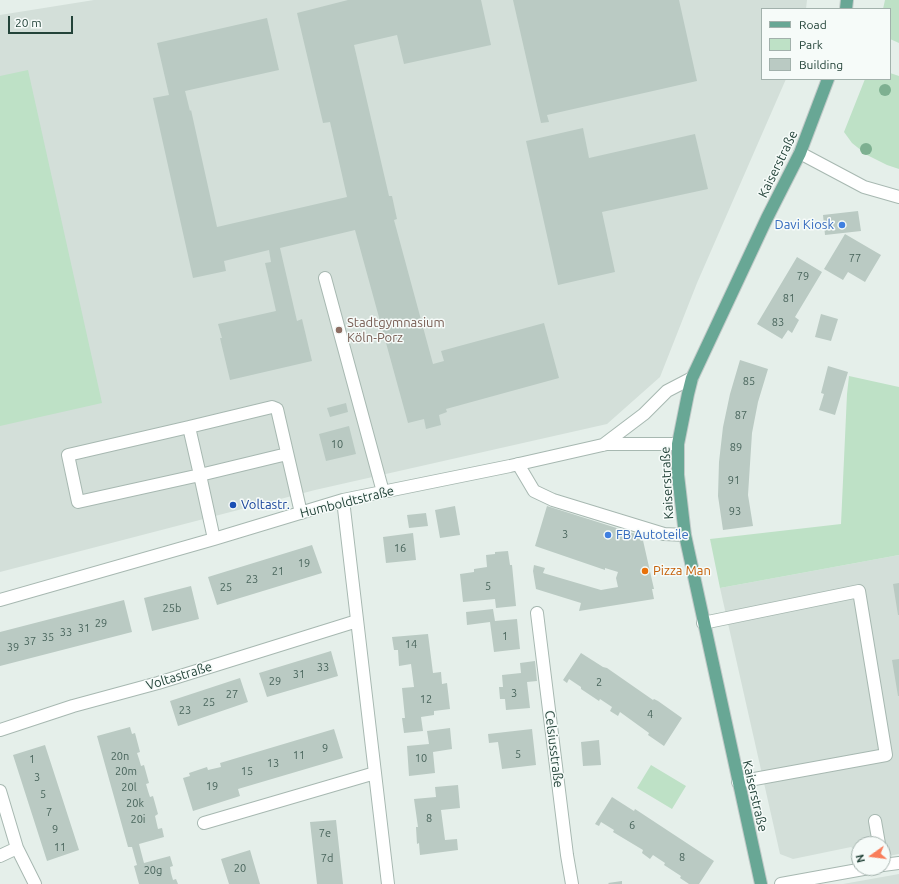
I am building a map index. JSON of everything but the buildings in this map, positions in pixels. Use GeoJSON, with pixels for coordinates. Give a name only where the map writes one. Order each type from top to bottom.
{"type":"FeatureCollection","features":[{"type":"Feature","properties":{"kind":"main road","name":"Kaiserstraße"},"geometry":{"type":"LineString","coordinates":[[761,884],[685,535],[678,475],[678,444],[692,378],[767,218],[800,153],[828,80]]}},
{"type":"Feature","properties":{"kind":"street"},"geometry":{"type":"LineString","coordinates":[[800,153],[864,186],[899,197]]}},
{"type":"Feature","properties":{"kind":"street"},"geometry":{"type":"LineString","coordinates":[[324,278],[384,492]]}},
{"type":"Feature","properties":{"kind":"street"},"geometry":{"type":"LineString","coordinates":[[603,445],[644,414],[667,391],[692,378]]}},
{"type":"Feature","properties":{"kind":"street"},"geometry":{"type":"LineString","coordinates":[[287,454],[78,502],[68,455],[274,407],[277,409],[301,513]]}},
{"type":"Feature","properties":{"kind":"street"},"geometry":{"type":"LineString","coordinates":[[189,427],[214,539]]}},
{"type":"Feature","properties":{"kind":"street","name":"Humboldtstraße"},"geometry":{"type":"LineString","coordinates":[[0,600],[214,539],[343,500],[603,445],[678,444]]}},
{"type":"Feature","properties":{"kind":"street"},"geometry":{"type":"LineString","coordinates":[[518,464],[534,491],[553,500],[664,534],[685,535]]}},
{"type":"Feature","properties":{"kind":"street"},"geometry":{"type":"LineString","coordinates":[[343,500],[388,884]]}},
{"type":"Feature","properties":{"kind":"street"},"geometry":{"type":"LineString","coordinates":[[703,623],[859,590],[886,755],[738,782]]}},
{"type":"Feature","properties":{"kind":"street","name":"Celsiusstraße"},"geometry":{"type":"LineString","coordinates":[[537,613],[567,855],[572,884]]}},
{"type":"Feature","properties":{"kind":"street","name":"Voltastraße"},"geometry":{"type":"LineString","coordinates":[[0,730],[73,706],[158,683],[357,621]]}},
{"type":"Feature","properties":{"kind":"street"},"geometry":{"type":"LineString","coordinates":[[204,823],[375,773]]}},
{"type":"Feature","properties":{"kind":"street"},"geometry":{"type":"LineString","coordinates":[[0,791],[17,848],[35,884]]}},
{"type":"Feature","properties":{"kind":"street"},"geometry":{"type":"LineString","coordinates":[[875,821],[878,836]]}},
{"type":"Feature","properties":{"kind":"street"},"geometry":{"type":"LineString","coordinates":[[0,856],[17,848]]}},
{"type":"Feature","properties":{"kind":"street"},"geometry":{"type":"LineString","coordinates":[[781,884],[851,871]]}},
{"type":"Feature","properties":{"kind":"shaded area","name":"Stadtgymnasium Köln-Porz"},"geometry":{"type":"Polygon","coordinates":[[[94,0],[807,0],[806,8],[761,8],[761,80],[786,80],[697,283],[660,377],[607,424],[315,490],[0,572],[0,15],[94,0]]]}},
{"type":"Feature","properties":{"kind":"shaded area"},"geometry":{"type":"Polygon","coordinates":[[[899,555],[899,854],[891,856],[891,836],[851,836],[851,847],[793,859],[780,854],[720,588],[899,555]]]}},
{"type":"Feature","properties":{"kind":"shaded area"},"geometry":{"type":"Polygon","coordinates":[[[899,874],[899,884],[843,884],[891,876],[899,874]]]}},
{"type":"Feature","properties":{"kind":"green space"},"geometry":{"type":"Polygon","coordinates":[[[885,0],[899,0],[899,43],[891,39],[891,8],[883,8],[885,0]]]}},
{"type":"Feature","properties":{"kind":"green space"},"geometry":{"type":"Polygon","coordinates":[[[28,70],[102,403],[0,426],[0,76],[28,70]]]}},
{"type":"Feature","properties":{"kind":"green space"},"geometry":{"type":"Polygon","coordinates":[[[891,73],[899,76],[899,169],[867,155],[852,143],[844,132],[865,80],[891,80],[891,73]]]}},
{"type":"Feature","properties":{"kind":"green space"},"geometry":{"type":"Polygon","coordinates":[[[849,376],[899,387],[899,555],[720,588],[710,539],[841,524],[849,376]]]}},
{"type":"Feature","properties":{"kind":"green space"},"geometry":{"type":"Polygon","coordinates":[[[651,765],[686,786],[672,809],[637,788],[651,765]]]}},
{"type":"Feature","properties":{"kind":"place","name":"Davi Kiosk"},"geometry":{"type":"Point","coordinates":[842,225]}},
{"type":"Feature","properties":{"kind":"place","name":"Stadtgymnasium Köln-Porz"},"geometry":{"type":"Point","coordinates":[339,330]}},
{"type":"Feature","properties":{"kind":"place","name":"Voltastr."},"geometry":{"type":"Point","coordinates":[233,505]}},
{"type":"Feature","properties":{"kind":"place","name":"FB Autoteile"},"geometry":{"type":"Point","coordinates":[608,535]}},
{"type":"Feature","properties":{"kind":"place","name":"Pizza Man"},"geometry":{"type":"Point","coordinates":[645,571]}}]}
